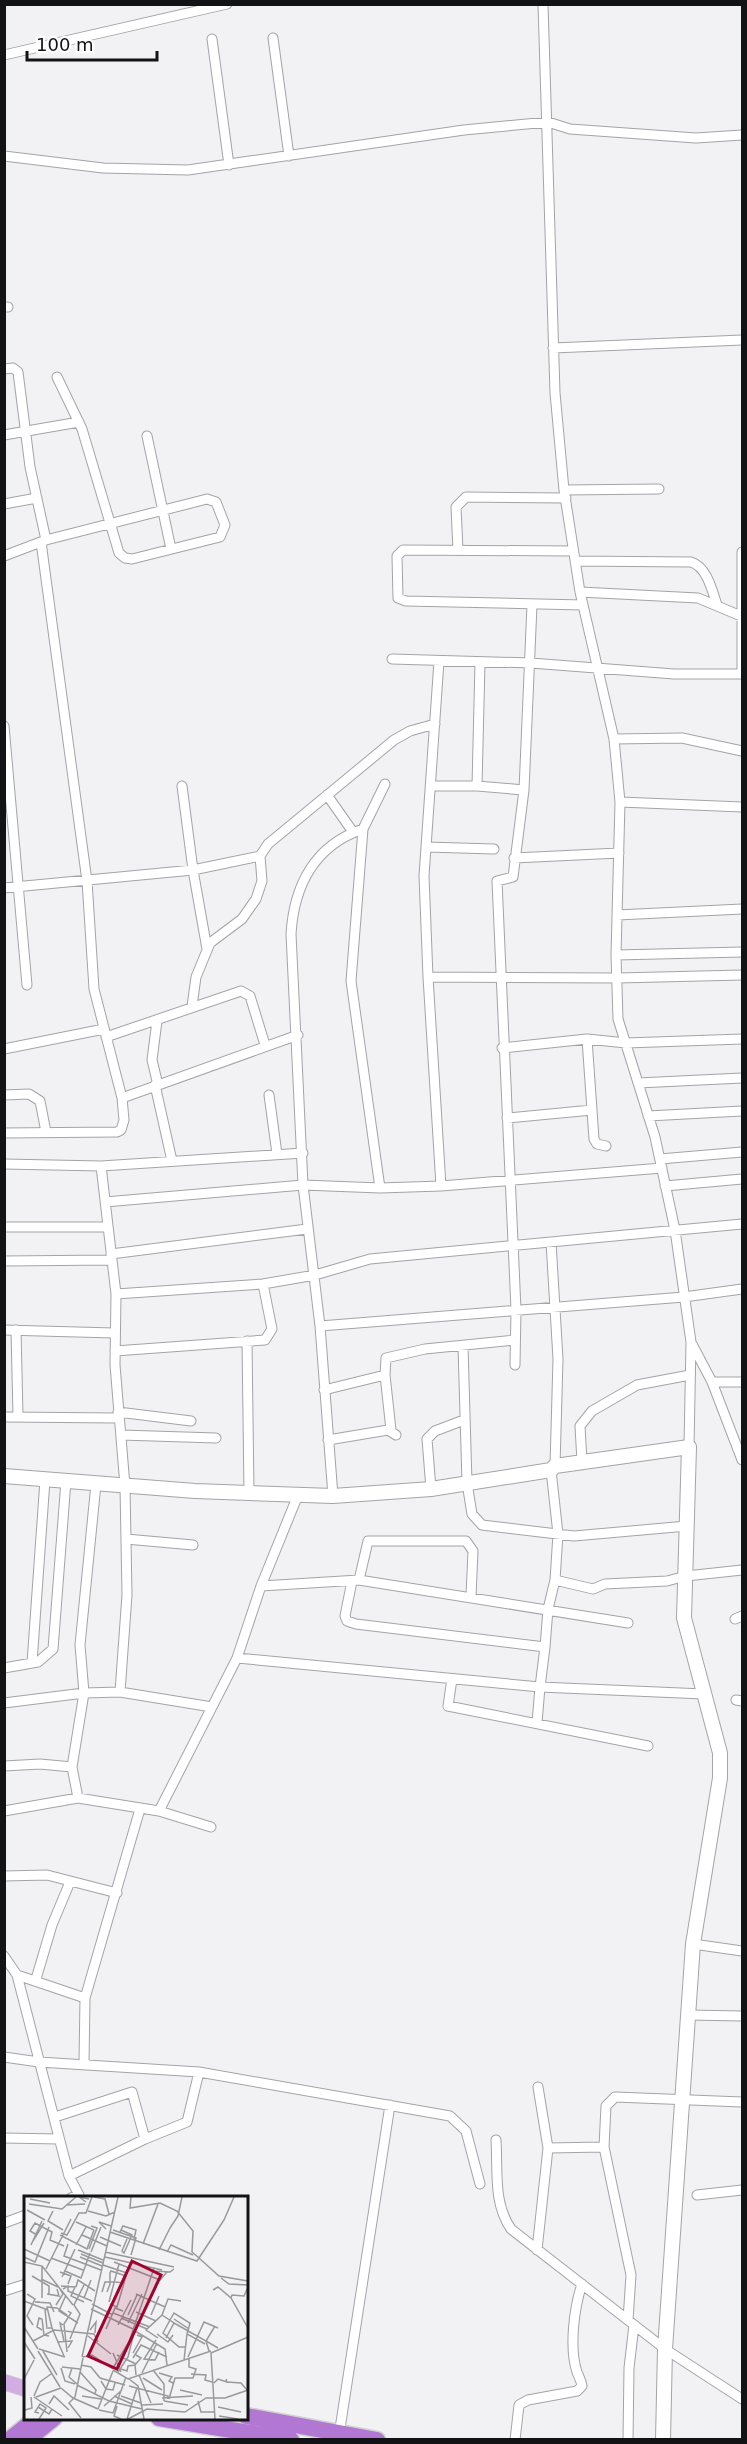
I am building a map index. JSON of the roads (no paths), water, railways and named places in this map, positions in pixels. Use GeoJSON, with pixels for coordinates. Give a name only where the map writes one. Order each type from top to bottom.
{"type":"FeatureCollection","features":[{"type":"Feature","properties":{"kind":"highway"},"geometry":{"type":"LineString","coordinates":[[248,2416],[339,2436],[377,2439]]}},
{"type":"Feature","properties":{"kind":"highway"},"geometry":{"type":"LineString","coordinates":[[166,2420],[214,2434],[291,2439]]}},
{"type":"Feature","properties":{"kind":"highway"},"geometry":{"type":"LineString","coordinates":[[9,2439],[45,2426]]}},
{"type":"Feature","properties":{"kind":"highway"},"geometry":{"type":"LineString","coordinates":[[27,2439],[45,2426]]}},
{"type":"Feature","properties":{"kind":"main road"},"geometry":{"type":"LineString","coordinates":[[4,2373],[24,2379]]}},
{"type":"Feature","properties":{"kind":"main road"},"geometry":{"type":"LineString","coordinates":[[4,2382],[24,2388]]}},
{"type":"Feature","properties":{"kind":"street"},"geometry":{"type":"LineString","coordinates":[[4,55],[227,4]]}},
{"type":"Feature","properties":{"kind":"street"},"geometry":{"type":"LineString","coordinates":[[543,4],[549,122],[553,348],[565,494],[580,592],[614,739],[620,802],[616,955],[618,1019],[661,1164],[675,1230],[690,1342],[684,1618],[720,1753],[720,1778],[693,1944],[664,2349],[663,2439]]}},
{"type":"Feature","properties":{"kind":"street"},"geometry":{"type":"LineString","coordinates":[[273,38],[289,156]]}},
{"type":"Feature","properties":{"kind":"street"},"geometry":{"type":"LineString","coordinates":[[212,39],[229,165]]}},
{"type":"Feature","properties":{"kind":"street"},"geometry":{"type":"LineString","coordinates":[[4,156],[103,168],[188,170],[464,129],[549,122],[570,129],[696,138],[742,135]]}},
{"type":"Feature","properties":{"kind":"street"},"geometry":{"type":"LineString","coordinates":[[553,348],[742,340]]}},
{"type":"Feature","properties":{"kind":"street"},"geometry":{"type":"LineString","coordinates":[[4,369],[13,368],[18,372],[44,542],[87,881],[94,989],[122,1098],[123,1125],[117,1132],[4,1133]]}},
{"type":"Feature","properties":{"kind":"street"},"geometry":{"type":"LineString","coordinates":[[4,556],[110,523],[212,500],[220,507],[225,525],[220,537],[146,556],[125,558],[119,553],[110,523],[79,423],[57,377]]}},
{"type":"Feature","properties":{"kind":"street"},"geometry":{"type":"LineString","coordinates":[[4,435],[79,423]]}},
{"type":"Feature","properties":{"kind":"street"},"geometry":{"type":"LineString","coordinates":[[147,436],[171,549]]}},
{"type":"Feature","properties":{"kind":"street"},"geometry":{"type":"LineString","coordinates":[[458,550],[456,507],[466,497],[658,489]]}},
{"type":"Feature","properties":{"kind":"street"},"geometry":{"type":"LineString","coordinates":[[4,504],[37,498]]}},
{"type":"Feature","properties":{"kind":"street"},"geometry":{"type":"LineString","coordinates":[[583,605],[406,601],[398,598],[397,556],[400,551],[458,550],[691,562],[701,569],[717,605]]}},
{"type":"Feature","properties":{"kind":"street"},"geometry":{"type":"LineString","coordinates":[[392,659],[531,663],[674,674],[742,674],[742,552]]}},
{"type":"Feature","properties":{"kind":"street"},"geometry":{"type":"LineString","coordinates":[[580,592],[698,598],[741,616]]}},
{"type":"Feature","properties":{"kind":"street"},"geometry":{"type":"LineString","coordinates":[[515,1365],[516,1310],[502,1048],[497,881],[513,877],[524,790],[532,605]]}},
{"type":"Feature","properties":{"kind":"street"},"geometry":{"type":"LineString","coordinates":[[438,660],[432,786],[424,876],[441,1186]]}},
{"type":"Feature","properties":{"kind":"street"},"geometry":{"type":"LineString","coordinates":[[477,786],[480,662]]}},
{"type":"Feature","properties":{"kind":"street"},"geometry":{"type":"LineString","coordinates":[[192,1006],[196,977],[214,938],[242,919],[256,899],[262,881],[260,856],[267,844],[394,740],[410,731],[435,724]]}},
{"type":"Feature","properties":{"kind":"street"},"geometry":{"type":"LineString","coordinates":[[4,726],[16,887],[27,985]]}},
{"type":"Feature","properties":{"kind":"street"},"geometry":{"type":"LineString","coordinates":[[614,739],[682,738],[742,750]]}},
{"type":"Feature","properties":{"kind":"street"},"geometry":{"type":"LineString","coordinates":[[380,1188],[351,981],[363,829],[385,784]]}},
{"type":"Feature","properties":{"kind":"street"},"geometry":{"type":"LineString","coordinates":[[182,786],[192,870],[199,895],[208,951]]}},
{"type":"Feature","properties":{"kind":"street"},"geometry":{"type":"LineString","coordinates":[[432,786],[477,786],[524,790]]}},
{"type":"Feature","properties":{"kind":"street"},"geometry":{"type":"LineString","coordinates":[[327,795],[352,832]]}},
{"type":"Feature","properties":{"kind":"street"},"geometry":{"type":"LineString","coordinates":[[620,802],[742,807]]}},
{"type":"Feature","properties":{"kind":"street"},"geometry":{"type":"LineString","coordinates":[[333,1496],[320,1326],[303,1185],[298,1035],[291,934],[292,911],[317,858],[338,838],[363,829]]}},
{"type":"Feature","properties":{"kind":"street"},"geometry":{"type":"LineString","coordinates":[[426,847],[495,849]]}},
{"type":"Feature","properties":{"kind":"street"},"geometry":{"type":"LineString","coordinates":[[514,858],[619,853]]}},
{"type":"Feature","properties":{"kind":"street"},"geometry":{"type":"LineString","coordinates":[[4,888],[192,870],[260,856]]}},
{"type":"Feature","properties":{"kind":"street"},"geometry":{"type":"LineString","coordinates":[[617,915],[742,909]]}},
{"type":"Feature","properties":{"kind":"street"},"geometry":{"type":"LineString","coordinates":[[616,955],[742,951]]}},
{"type":"Feature","properties":{"kind":"street"},"geometry":{"type":"LineString","coordinates":[[428,977],[618,978],[742,975]]}},
{"type":"Feature","properties":{"kind":"street"},"geometry":{"type":"LineString","coordinates":[[4,1049],[105,1033],[157,1021],[192,1006],[241,991],[248,993],[265,1045]]}},
{"type":"Feature","properties":{"kind":"street"},"geometry":{"type":"LineString","coordinates":[[157,1021],[152,1060],[172,1161]]}},
{"type":"Feature","properties":{"kind":"street"},"geometry":{"type":"LineString","coordinates":[[122,1098],[298,1035]]}},
{"type":"Feature","properties":{"kind":"street"},"geometry":{"type":"LineString","coordinates":[[502,1048],[587,1039],[626,1043],[742,1039]]}},
{"type":"Feature","properties":{"kind":"street"},"geometry":{"type":"LineString","coordinates":[[587,1039],[594,1139],[597,1144],[606,1146]]}},
{"type":"Feature","properties":{"kind":"street"},"geometry":{"type":"LineString","coordinates":[[638,1083],[742,1078]]}},
{"type":"Feature","properties":{"kind":"street"},"geometry":{"type":"LineString","coordinates":[[4,1095],[29,1094],[40,1101],[46,1132]]}},
{"type":"Feature","properties":{"kind":"street"},"geometry":{"type":"LineString","coordinates":[[269,1095],[277,1154]]}},
{"type":"Feature","properties":{"kind":"street"},"geometry":{"type":"LineString","coordinates":[[507,1118],[592,1110]]}},
{"type":"Feature","properties":{"kind":"street"},"geometry":{"type":"LineString","coordinates":[[648,1116],[742,1111]]}},
{"type":"Feature","properties":{"kind":"street"},"geometry":{"type":"LineString","coordinates":[[105,1202],[303,1185],[380,1188],[510,1181],[661,1164],[742,1152]]}},
{"type":"Feature","properties":{"kind":"street"},"geometry":{"type":"LineString","coordinates":[[4,1164],[101,1166],[303,1153]]}},
{"type":"Feature","properties":{"kind":"street"},"geometry":{"type":"LineString","coordinates":[[101,1166],[116,1294],[114,1333],[118,1415],[125,1486],[126,1594],[120,1692]]}},
{"type":"Feature","properties":{"kind":"street"},"geometry":{"type":"LineString","coordinates":[[665,1186],[742,1179]]}},
{"type":"Feature","properties":{"kind":"street"},"geometry":{"type":"LineString","coordinates":[[116,1294],[263,1284],[315,1275],[369,1259],[742,1224]]}},
{"type":"Feature","properties":{"kind":"street"},"geometry":{"type":"LineString","coordinates":[[4,1227],[108,1227]]}},
{"type":"Feature","properties":{"kind":"street"},"geometry":{"type":"LineString","coordinates":[[4,1261],[112,1257],[307,1229]]}},
{"type":"Feature","properties":{"kind":"street"},"geometry":{"type":"LineString","coordinates":[[537,1723],[548,1609],[555,1581],[558,1534],[553,1468],[558,1359],[557,1306],[551,1242]]}},
{"type":"Feature","properties":{"kind":"street"},"geometry":{"type":"LineString","coordinates":[[115,1351],[265,1340],[270,1336],[272,1329],[263,1284]]}},
{"type":"Feature","properties":{"kind":"street"},"geometry":{"type":"LineString","coordinates":[[320,1326],[684,1297],[742,1289]]}},
{"type":"Feature","properties":{"kind":"street"},"geometry":{"type":"LineString","coordinates":[[4,1330],[114,1333]]}},
{"type":"Feature","properties":{"kind":"street"},"geometry":{"type":"LineString","coordinates":[[16,1330],[18,1416]]}},
{"type":"Feature","properties":{"kind":"street"},"geometry":{"type":"LineString","coordinates":[[328,1440],[394,1432],[385,1375],[384,1361],[388,1356],[514,1340]]}},
{"type":"Feature","properties":{"kind":"street"},"geometry":{"type":"LineString","coordinates":[[247,1341],[249,1493]]}},
{"type":"Feature","properties":{"kind":"street"},"geometry":{"type":"LineString","coordinates":[[690,1342],[712,1382],[742,1460]]}},
{"type":"Feature","properties":{"kind":"street"},"geometry":{"type":"LineString","coordinates":[[463,1346],[467,1483],[472,1514],[482,1525],[574,1536],[687,1526]]}},
{"type":"Feature","properties":{"kind":"street"},"geometry":{"type":"LineString","coordinates":[[324,1390],[385,1375]]}},
{"type":"Feature","properties":{"kind":"street"},"geometry":{"type":"LineString","coordinates":[[582,1462],[580,1426],[591,1411],[637,1385],[690,1375]]}},
{"type":"Feature","properties":{"kind":"street"},"geometry":{"type":"LineString","coordinates":[[712,1382],[742,1382]]}},
{"type":"Feature","properties":{"kind":"street"},"geometry":{"type":"LineString","coordinates":[[4,1418],[118,1415],[191,1420]]}},
{"type":"Feature","properties":{"kind":"street"},"geometry":{"type":"LineString","coordinates":[[431,1490],[427,1439],[435,1431],[464,1420]]}},
{"type":"Feature","properties":{"kind":"street"},"geometry":{"type":"LineString","coordinates":[[121,1435],[216,1438]]}},
{"type":"Feature","properties":{"kind":"street"},"geometry":{"type":"LineString","coordinates":[[4,1476],[125,1486],[333,1496],[431,1490],[582,1462],[689,1447]]}},
{"type":"Feature","properties":{"kind":"street"},"geometry":{"type":"LineString","coordinates":[[32,1663],[45,1480]]}},
{"type":"Feature","properties":{"kind":"street"},"geometry":{"type":"LineString","coordinates":[[4,1668],[32,1663],[49,1655],[53,1649],[66,1481]]}},
{"type":"Feature","properties":{"kind":"street"},"geometry":{"type":"LineString","coordinates":[[78,1798],[72,1767],[84,1693],[80,1645],[96,1484]]}},
{"type":"Feature","properties":{"kind":"street"},"geometry":{"type":"LineString","coordinates":[[159,1811],[237,1658],[261,1586],[298,1495]]}},
{"type":"Feature","properties":{"kind":"street"},"geometry":{"type":"LineString","coordinates":[[126,1539],[193,1545]]}},
{"type":"Feature","properties":{"kind":"street"},"geometry":{"type":"LineString","coordinates":[[471,1596],[473,1551],[466,1541],[368,1540],[345,1616],[347,1621],[356,1624],[545,1647]]}},
{"type":"Feature","properties":{"kind":"street"},"geometry":{"type":"LineString","coordinates":[[555,1581],[592,1589],[598,1585],[667,1581],[686,1576],[742,1570]]}},
{"type":"Feature","properties":{"kind":"street"},"geometry":{"type":"LineString","coordinates":[[261,1586],[356,1580],[471,1596],[628,1623]]}},
{"type":"Feature","properties":{"kind":"street"},"geometry":{"type":"LineString","coordinates":[[237,1658],[540,1687],[704,1694]]}},
{"type":"Feature","properties":{"kind":"street"},"geometry":{"type":"LineString","coordinates":[[452,1679],[448,1706],[648,1746]]}},
{"type":"Feature","properties":{"kind":"street"},"geometry":{"type":"LineString","coordinates":[[4,1703],[84,1693],[120,1692],[212,1707]]}},
{"type":"Feature","properties":{"kind":"street"},"geometry":{"type":"LineString","coordinates":[[4,1766],[40,1764],[72,1767]]}},
{"type":"Feature","properties":{"kind":"street"},"geometry":{"type":"LineString","coordinates":[[4,1811],[78,1798],[159,1811],[211,1827]]}},
{"type":"Feature","properties":{"kind":"street"},"geometry":{"type":"LineString","coordinates":[[84,2063],[85,1998],[140,1809]]}},
{"type":"Feature","properties":{"kind":"street"},"geometry":{"type":"LineString","coordinates":[[4,1876],[47,1875],[117,1893]]}},
{"type":"Feature","properties":{"kind":"street"},"geometry":{"type":"LineString","coordinates":[[36,1979],[52,1925],[70,1882]]}},
{"type":"Feature","properties":{"kind":"street"},"geometry":{"type":"LineString","coordinates":[[693,1944],[742,1952]]}},
{"type":"Feature","properties":{"kind":"street"},"geometry":{"type":"LineString","coordinates":[[4,1956],[17,1974],[59,2139],[77,2196]]}},
{"type":"Feature","properties":{"kind":"street"},"geometry":{"type":"LineString","coordinates":[[17,1974],[85,1998]]}},
{"type":"Feature","properties":{"kind":"street"},"geometry":{"type":"LineString","coordinates":[[688,2015],[742,2016]]}},
{"type":"Feature","properties":{"kind":"street"},"geometry":{"type":"LineString","coordinates":[[4,2057],[39,2062],[84,2063],[199,2072],[450,2116],[461,2123],[466,2131],[480,2184]]}},
{"type":"Feature","properties":{"kind":"street"},"geometry":{"type":"LineString","coordinates":[[69,2176],[187,2122],[199,2072]]}},
{"type":"Feature","properties":{"kind":"street"},"geometry":{"type":"LineString","coordinates":[[537,2250],[548,2148],[538,2087]]}},
{"type":"Feature","properties":{"kind":"street"},"geometry":{"type":"LineString","coordinates":[[55,2117],[132,2092],[146,2139]]}},
{"type":"Feature","properties":{"kind":"street"},"geometry":{"type":"LineString","coordinates":[[628,2439],[631,2275],[604,2147],[606,2106],[610,2100],[624,2096],[742,2102]]}},
{"type":"Feature","properties":{"kind":"street"},"geometry":{"type":"LineString","coordinates":[[339,2436],[390,2105]]}},
{"type":"Feature","properties":{"kind":"street"},"geometry":{"type":"LineString","coordinates":[[4,2138],[59,2139]]}},
{"type":"Feature","properties":{"kind":"street"},"geometry":{"type":"LineString","coordinates":[[496,2140],[501,2212],[511,2229],[664,2349],[742,2399]]}},
{"type":"Feature","properties":{"kind":"street"},"geometry":{"type":"LineString","coordinates":[[548,2148],[604,2147]]}},
{"type":"Feature","properties":{"kind":"street"},"geometry":{"type":"LineString","coordinates":[[698,2195],[742,2190]]}},
{"type":"Feature","properties":{"kind":"street"},"geometry":{"type":"LineString","coordinates":[[4,2223],[24,2216]]}},
{"type":"Feature","properties":{"kind":"street"},"geometry":{"type":"LineString","coordinates":[[515,2439],[519,2405],[528,2400],[577,2391],[582,2386],[577,2372],[573,2310],[582,2284]]}},
{"type":"Feature","properties":{"kind":"street"},"geometry":{"type":"LineString","coordinates":[[4,2291],[24,2285]]}}]}
